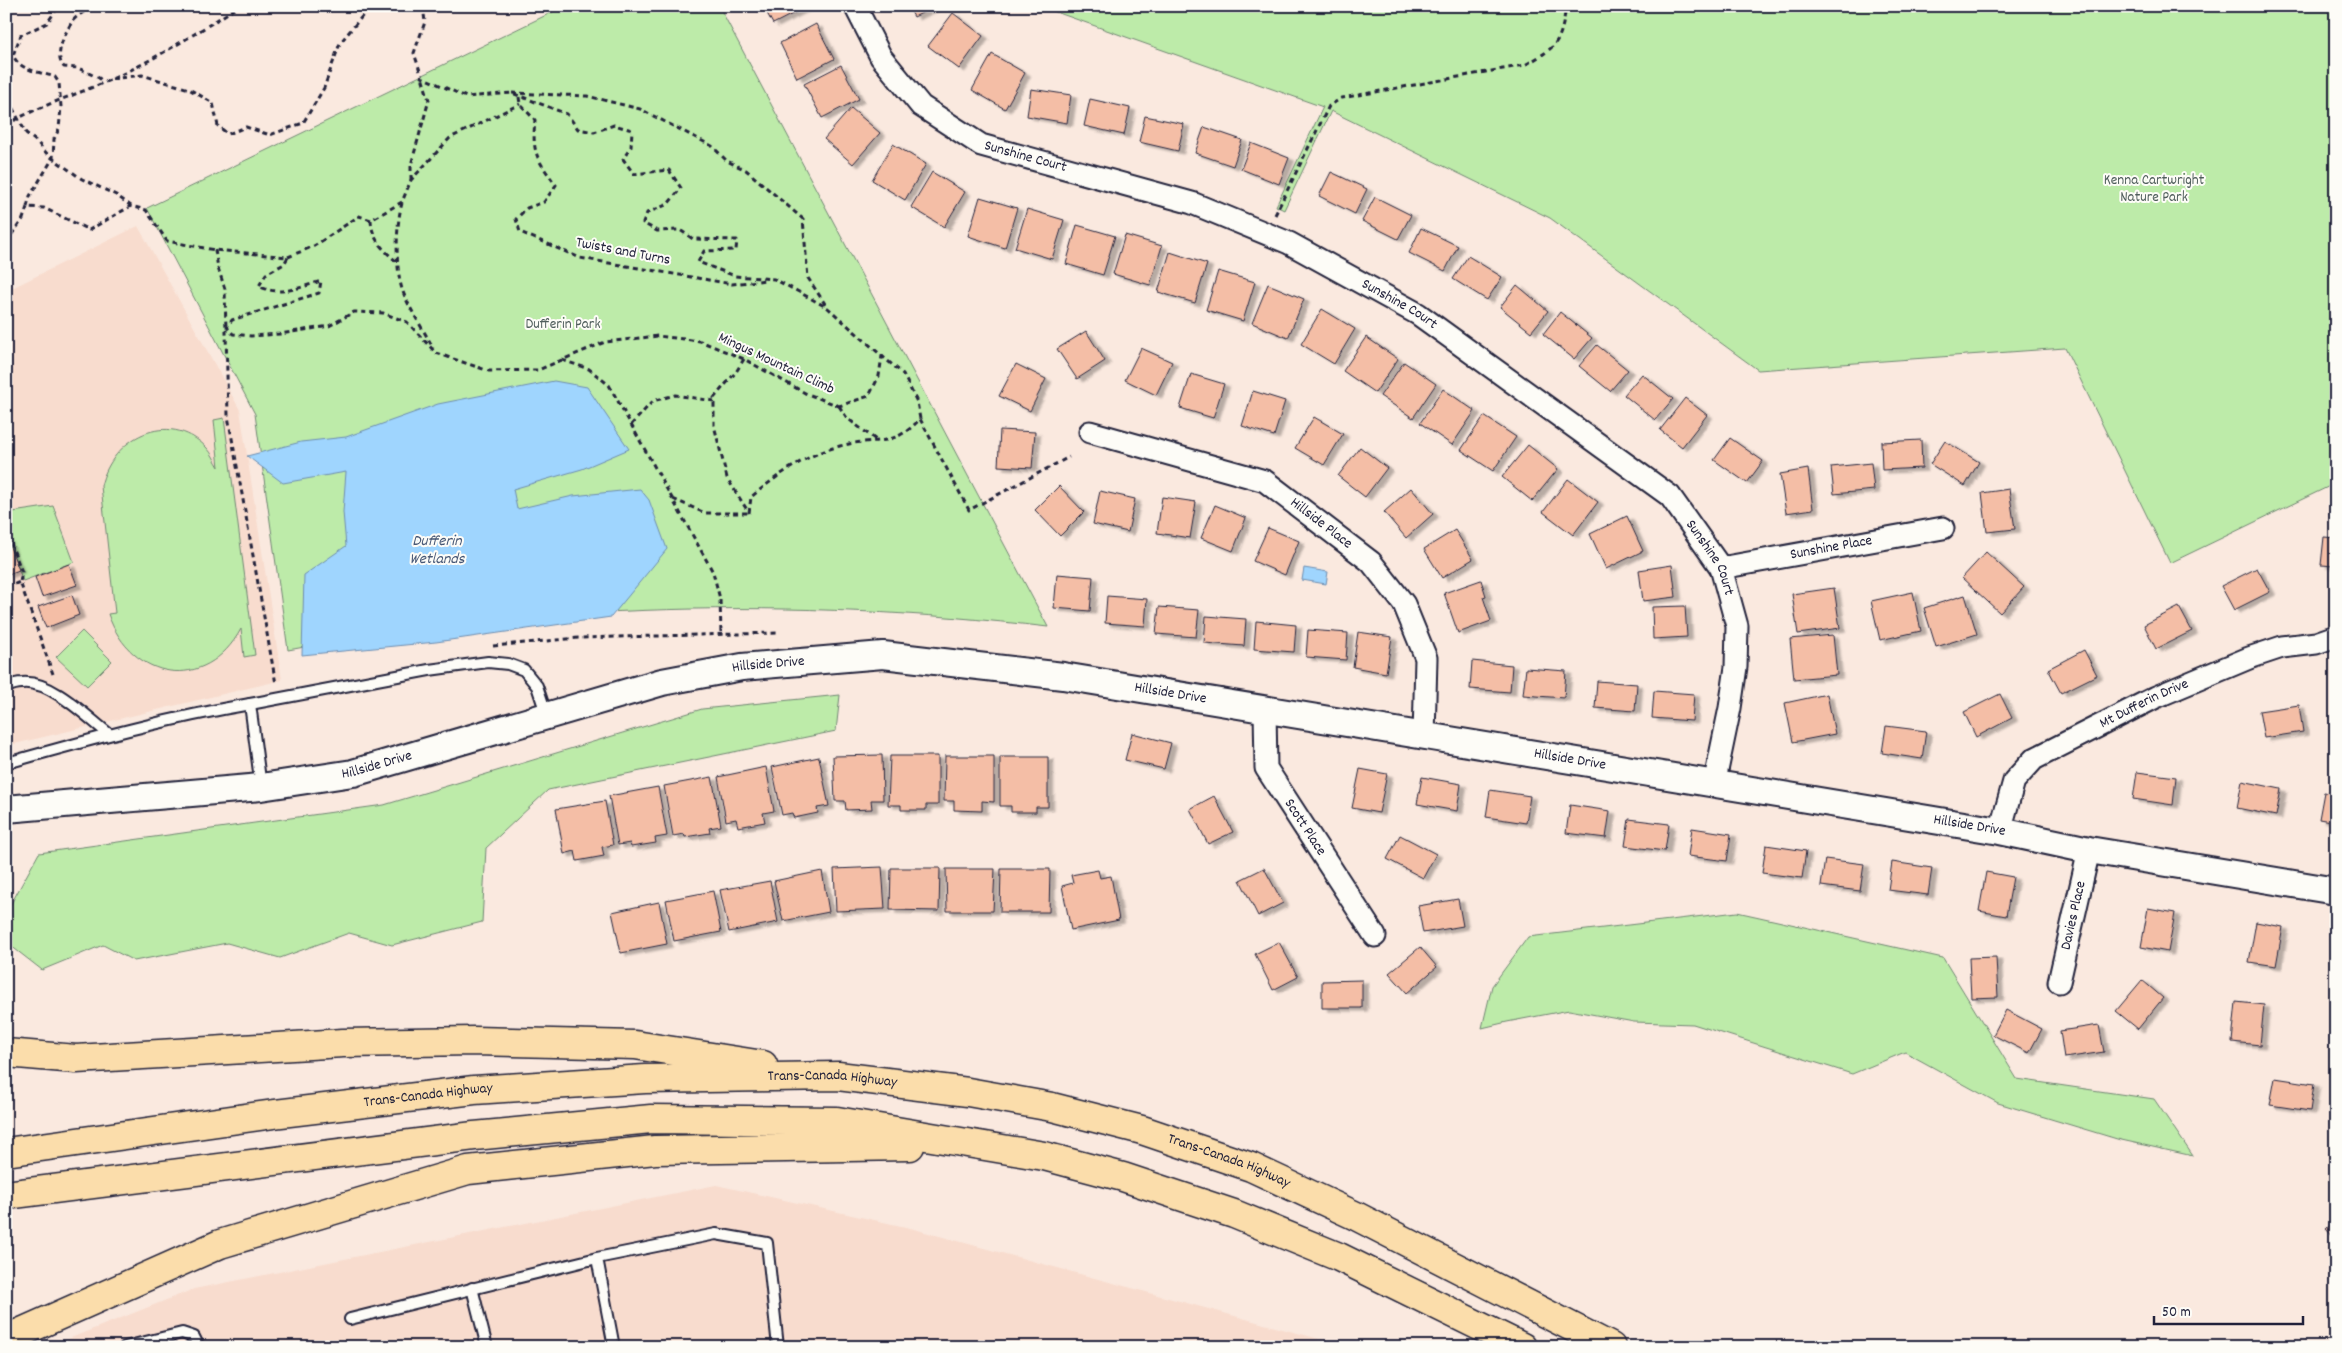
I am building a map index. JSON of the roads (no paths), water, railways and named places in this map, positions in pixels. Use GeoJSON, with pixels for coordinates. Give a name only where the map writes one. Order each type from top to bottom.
{"type":"FeatureCollection","features":[{"type":"Feature","properties":{"kind":"highway"},"geometry":{"type":"LineString","coordinates":[[6,1053],[76,1058],[333,1043],[406,1042],[635,1045],[838,1076]]}},
{"type":"Feature","properties":{"kind":"highway","name":"Trans-Canada Highway"},"geometry":{"type":"LineString","coordinates":[[6,1152],[274,1114],[474,1090],[645,1079],[838,1076],[968,1092],[1052,1108],[1142,1130],[1251,1167],[1356,1216],[1611,1347]]}},
{"type":"Feature","properties":{"kind":"highway"},"geometry":{"type":"LineString","coordinates":[[6,1194],[474,1136],[650,1119],[837,1121],[1044,1156],[1123,1177],[1234,1214],[1339,1257],[1522,1347]]}},
{"type":"Feature","properties":{"kind":"highway"},"geometry":{"type":"LineString","coordinates":[[7,1339],[220,1244],[468,1170],[655,1150],[982,1144]]}},
{"type":"Feature","properties":{"kind":"street","name":"Sunshine Court"},"geometry":{"type":"LineString","coordinates":[[855,6],[881,57],[921,106],[981,145],[1192,203],[1289,243],[1418,314],[1670,496],[1721,568],[1737,626],[1730,708],[1714,785]]}},
{"type":"Feature","properties":{"kind":"street","name":"Hillside Place"},"geometry":{"type":"LineString","coordinates":[[1090,432],[1265,481],[1371,562],[1404,604],[1426,658],[1424,737]]}},
{"type":"Feature","properties":{"kind":"street","name":"Sunshine Place"},"geometry":{"type":"LineString","coordinates":[[1721,568],[1943,528]]}},
{"type":"Feature","properties":{"kind":"street","name":"Mt Dufferin Drive"},"geometry":{"type":"LineString","coordinates":[[2000,831],[2014,781],[2034,759],[2156,697],[2249,658],[2282,647],[2326,645],[2336,636]]}},
{"type":"Feature","properties":{"kind":"street","name":"Hillside Drive"},"geometry":{"type":"LineString","coordinates":[[6,809],[261,787],[353,773],[662,682],[742,668],[883,654],[1063,676],[2000,831],[2089,850],[2336,891]]}},
{"type":"Feature","properties":{"kind":"street","name":"Scott Place"},"geometry":{"type":"LineString","coordinates":[[1265,710],[1266,768],[1375,936]]}},
{"type":"Feature","properties":{"kind":"street","name":"Davies Place"},"geometry":{"type":"LineString","coordinates":[[2059,982],[2089,850]]}},
{"type":"Feature","properties":{"kind":"lane"},"geometry":{"type":"LineString","coordinates":[[6,762],[109,734],[194,714],[429,670],[488,662],[508,664],[524,670],[537,686],[548,717]]}},
{"type":"Feature","properties":{"kind":"lane"},"geometry":{"type":"LineString","coordinates":[[6,687],[22,682],[39,684],[62,697],[109,734]]}},
{"type":"Feature","properties":{"kind":"lane"},"geometry":{"type":"LineString","coordinates":[[250,704],[261,787]]}},
{"type":"Feature","properties":{"kind":"lane"},"geometry":{"type":"LineString","coordinates":[[350,1319],[597,1258],[716,1234],[767,1243],[778,1347]]}},
{"type":"Feature","properties":{"kind":"lane"},"geometry":{"type":"LineString","coordinates":[[597,1258],[614,1347]]}},
{"type":"Feature","properties":{"kind":"lane"},"geometry":{"type":"LineString","coordinates":[[472,1288],[487,1347]]}},
{"type":"Feature","properties":{"kind":"lane"},"geometry":{"type":"LineString","coordinates":[[125,1347],[182,1333],[194,1337],[199,1347]]}},
{"type":"Feature","properties":{"kind":"water","name":"Dufferin Wetlands"},"geometry":{"type":"Polygon","coordinates":[[[554,381],[587,387],[629,449],[582,469],[513,489],[517,509],[573,496],[640,489],[649,500],[667,549],[611,617],[436,642],[302,655],[304,575],[346,546],[343,512],[346,472],[283,483],[247,456],[301,442],[346,437],[438,404],[554,381]]]}},
{"type":"Feature","properties":{"kind":"water"},"geometry":{"type":"Polygon","coordinates":[[[1304,568],[1328,572],[1326,584],[1302,580],[1304,568]]]}},
{"type":"Feature","properties":{"kind":"park label","name":"Kenna Cartwright Nature Park"},"geometry":{"type":"Point","coordinates":[2154,190]}},
{"type":"Feature","properties":{"kind":"park label","name":"Dufferin Park"},"geometry":{"type":"Point","coordinates":[563,325]}}]}
